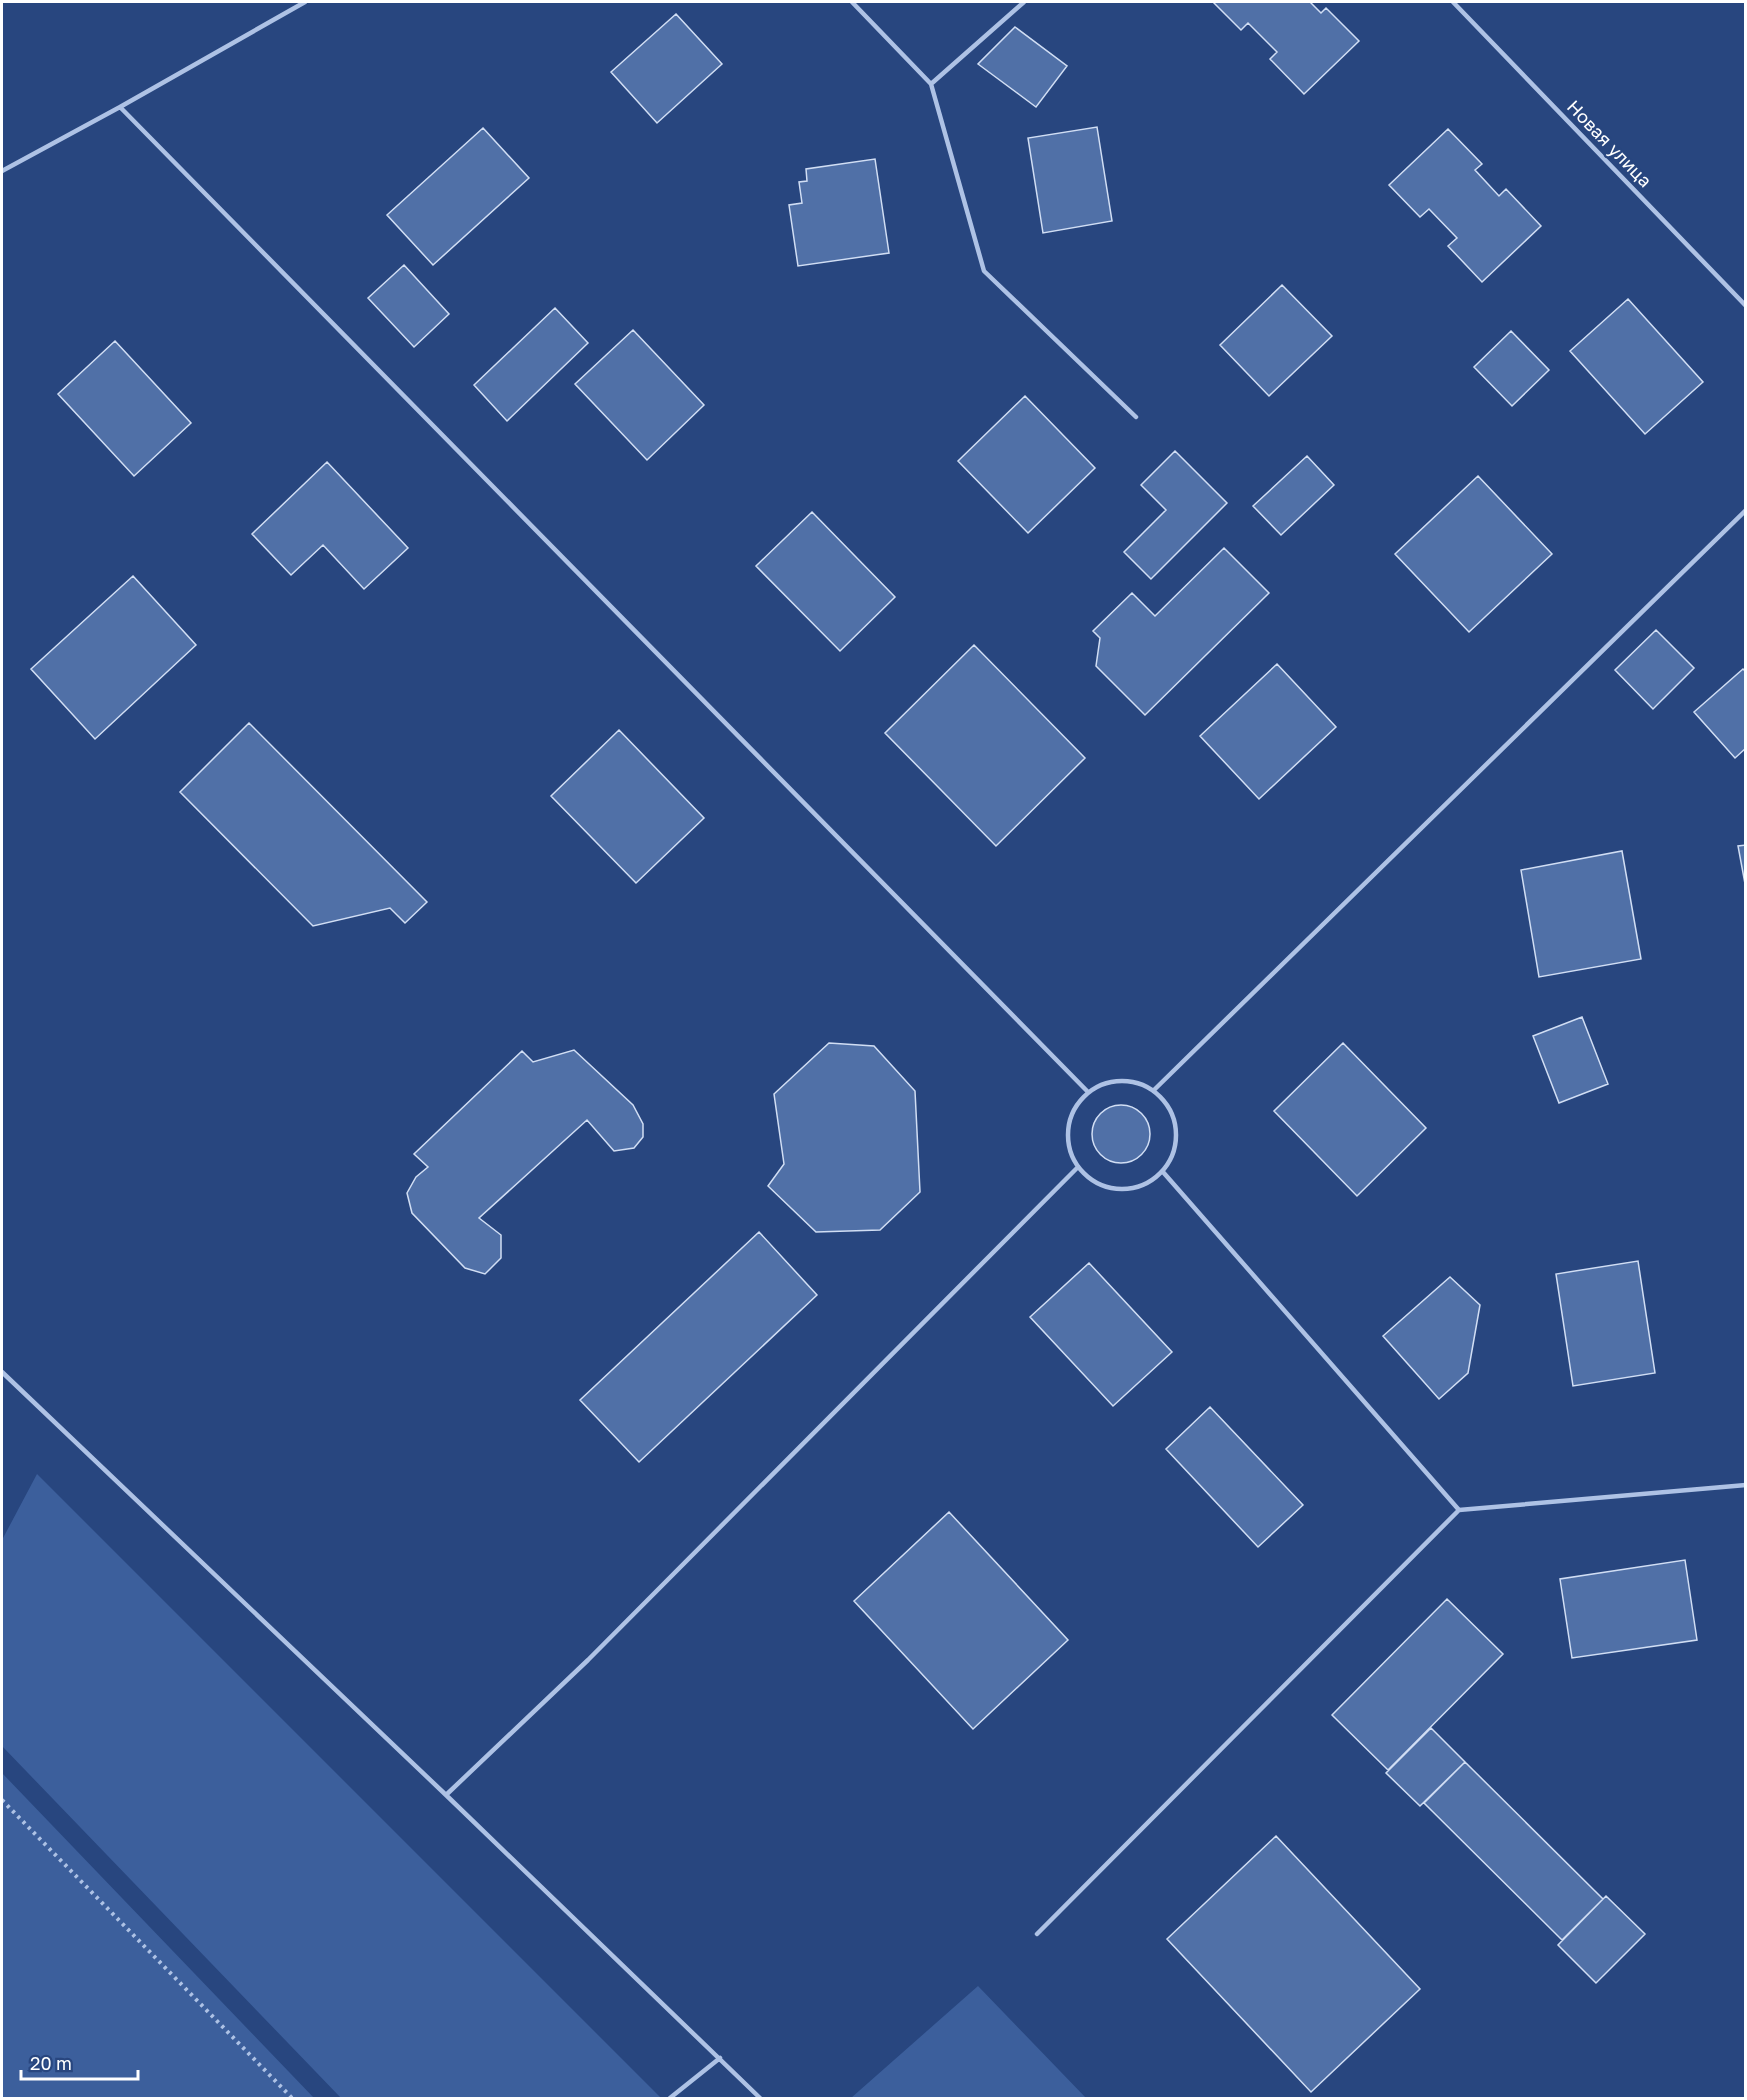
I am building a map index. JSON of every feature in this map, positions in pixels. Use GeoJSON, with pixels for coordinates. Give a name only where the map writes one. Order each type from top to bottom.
{"type":"FeatureCollection","features":[{"type":"Feature","properties":{"kind":"lane"},"geometry":{"type":"LineString","coordinates":[[2,171],[305,2]]}},
{"type":"Feature","properties":{"kind":"lane"},"geometry":{"type":"LineString","coordinates":[[852,2],[931,84],[984,271],[1136,417]]}},
{"type":"Feature","properties":{"kind":"lane"},"geometry":{"type":"LineString","coordinates":[[931,84],[1024,2]]}},
{"type":"Feature","properties":{"kind":"lane","name":"Новая улица"},"geometry":{"type":"LineString","coordinates":[[1453,2],[1746,306]]}},
{"type":"Feature","properties":{"kind":"lane"},"geometry":{"type":"LineString","coordinates":[[120,107],[1088,1092]]}},
{"type":"Feature","properties":{"kind":"lane"},"geometry":{"type":"LineString","coordinates":[[1154,1090],[1746,510]]}},
{"type":"Feature","properties":{"kind":"lane"},"geometry":{"type":"LineString","coordinates":[[1132,1081],[1154,1090],[1173,1114],[1176,1144],[1163,1172],[1143,1185],[1119,1189],[1096,1183],[1078,1167],[1068,1141],[1072,1114],[1088,1092],[1109,1082],[1132,1081]]}},
{"type":"Feature","properties":{"kind":"lane"},"geometry":{"type":"LineString","coordinates":[[446,1795],[588,1660],[1078,1167]]}},
{"type":"Feature","properties":{"kind":"lane"},"geometry":{"type":"LineString","coordinates":[[1163,1172],[1460,1510]]}},
{"type":"Feature","properties":{"kind":"lane"},"geometry":{"type":"LineString","coordinates":[[2,1372],[760,2098]]}},
{"type":"Feature","properties":{"kind":"lane"},"geometry":{"type":"LineString","coordinates":[[1037,1934],[1460,1510],[1746,1485]]}},
{"type":"Feature","properties":{"kind":"lane"},"geometry":{"type":"LineString","coordinates":[[670,2098],[720,2058]]}},
{"type":"Feature","properties":{"kind":"path"},"geometry":{"type":"LineString","coordinates":[[2,1800],[292,2098]]}},
{"type":"Feature","properties":{"kind":"shaded area"},"geometry":{"type":"Polygon","coordinates":[[[37,1474],[661,2098],[341,2098],[2,1746],[2,1540],[37,1474]]]}},
{"type":"Feature","properties":{"kind":"shaded area"},"geometry":{"type":"Polygon","coordinates":[[[2,1773],[314,2098],[2,2098],[2,1773]]]}},
{"type":"Feature","properties":{"kind":"shaded area"},"geometry":{"type":"Polygon","coordinates":[[[978,1986],[1086,2098],[851,2098],[978,1986]]]}},
{"type":"Feature","properties":{"kind":"building"},"geometry":{"type":"Polygon","coordinates":[[[1213,2],[1310,2],[1321,13],[1326,8],[1359,41],[1304,94],[1270,59],[1277,52],[1248,23],[1241,30],[1213,2]]]}},
{"type":"Feature","properties":{"kind":"building"},"geometry":{"type":"Polygon","coordinates":[[[676,14],[722,64],[657,123],[611,72],[676,14]]]}},
{"type":"Feature","properties":{"kind":"building"},"geometry":{"type":"Polygon","coordinates":[[[1015,27],[1067,66],[1036,107],[978,64],[1015,27]]]}},
{"type":"Feature","properties":{"kind":"building"},"geometry":{"type":"Polygon","coordinates":[[[1097,127],[1112,221],[1043,233],[1028,138],[1097,127]]]}},
{"type":"Feature","properties":{"kind":"building"},"geometry":{"type":"Polygon","coordinates":[[[483,128],[529,178],[433,265],[387,215],[483,128]]]}},
{"type":"Feature","properties":{"kind":"building"},"geometry":{"type":"Polygon","coordinates":[[[1448,129],[1482,164],[1475,170],[1499,196],[1506,189],[1541,226],[1482,282],[1448,246],[1457,238],[1429,209],[1420,217],[1389,185],[1448,129]]]}},
{"type":"Feature","properties":{"kind":"building"},"geometry":{"type":"Polygon","coordinates":[[[875,159],[889,253],[798,266],[789,205],[802,203],[799,182],[807,181],[806,169],[875,159]]]}},
{"type":"Feature","properties":{"kind":"building"},"geometry":{"type":"Polygon","coordinates":[[[404,265],[449,314],[414,347],[368,298],[404,265]]]}},
{"type":"Feature","properties":{"kind":"building"},"geometry":{"type":"Polygon","coordinates":[[[1282,285],[1332,336],[1269,396],[1220,345],[1282,285]]]}},
{"type":"Feature","properties":{"kind":"building"},"geometry":{"type":"Polygon","coordinates":[[[1628,299],[1703,382],[1645,434],[1570,351],[1628,299]]]}},
{"type":"Feature","properties":{"kind":"building"},"geometry":{"type":"Polygon","coordinates":[[[555,308],[588,343],[507,421],[474,385],[555,308]]]}},
{"type":"Feature","properties":{"kind":"building"},"geometry":{"type":"Polygon","coordinates":[[[633,330],[704,405],[647,460],[575,384],[633,330]]]}},
{"type":"Feature","properties":{"kind":"building"},"geometry":{"type":"Polygon","coordinates":[[[1511,331],[1549,370],[1512,406],[1474,367],[1511,331]]]}},
{"type":"Feature","properties":{"kind":"building"},"geometry":{"type":"Polygon","coordinates":[[[115,341],[191,423],[134,476],[58,394],[115,341]]]}},
{"type":"Feature","properties":{"kind":"building"},"geometry":{"type":"Polygon","coordinates":[[[1025,396],[1095,468],[1028,533],[958,461],[1025,396]]]}},
{"type":"Feature","properties":{"kind":"building"},"geometry":{"type":"Polygon","coordinates":[[[1175,451],[1227,503],[1151,579],[1124,552],[1166,510],[1141,485],[1175,451]]]}},
{"type":"Feature","properties":{"kind":"building"},"geometry":{"type":"Polygon","coordinates":[[[1307,456],[1334,485],[1281,535],[1253,506],[1307,456]]]}},
{"type":"Feature","properties":{"kind":"building"},"geometry":{"type":"Polygon","coordinates":[[[327,462],[408,548],[364,589],[323,545],[291,575],[252,534],[327,462]]]}},
{"type":"Feature","properties":{"kind":"building"},"geometry":{"type":"Polygon","coordinates":[[[1478,476],[1552,554],[1469,632],[1395,554],[1478,476]]]}},
{"type":"Feature","properties":{"kind":"building"},"geometry":{"type":"Polygon","coordinates":[[[812,512],[895,597],[840,651],[756,566],[812,512]]]}},
{"type":"Feature","properties":{"kind":"building"},"geometry":{"type":"Polygon","coordinates":[[[1224,548],[1269,593],[1145,715],[1096,666],[1100,638],[1093,631],[1132,593],[1155,616],[1224,548]]]}},
{"type":"Feature","properties":{"kind":"building"},"geometry":{"type":"Polygon","coordinates":[[[133,576],[196,645],[95,739],[31,669],[133,576]]]}},
{"type":"Feature","properties":{"kind":"building"},"geometry":{"type":"Polygon","coordinates":[[[1656,630],[1694,668],[1653,709],[1615,670],[1656,630]]]}},
{"type":"Feature","properties":{"kind":"building"},"geometry":{"type":"Polygon","coordinates":[[[974,645],[1085,758],[996,846],[885,733],[974,645]]]}},
{"type":"Feature","properties":{"kind":"building"},"geometry":{"type":"Polygon","coordinates":[[[1277,664],[1336,727],[1259,799],[1200,736],[1277,664]]]}},
{"type":"Feature","properties":{"kind":"building"},"geometry":{"type":"Polygon","coordinates":[[[1743,669],[1746,672],[1746,748],[1735,758],[1694,712],[1743,669]]]}},
{"type":"Feature","properties":{"kind":"building"},"geometry":{"type":"Polygon","coordinates":[[[249,723],[427,902],[405,923],[390,908],[313,926],[180,792],[249,723]]]}},
{"type":"Feature","properties":{"kind":"building"},"geometry":{"type":"Polygon","coordinates":[[[619,730],[704,818],[636,883],[551,796],[619,730]]]}},
{"type":"Feature","properties":{"kind":"building"},"geometry":{"type":"Polygon","coordinates":[[[1746,845],[1746,889],[1738,846],[1746,845]]]}},
{"type":"Feature","properties":{"kind":"building"},"geometry":{"type":"Polygon","coordinates":[[[1622,851],[1641,959],[1539,977],[1521,870],[1622,851]]]}},
{"type":"Feature","properties":{"kind":"building"},"geometry":{"type":"Polygon","coordinates":[[[1582,1017],[1608,1084],[1559,1103],[1533,1036],[1582,1017]]]}},
{"type":"Feature","properties":{"kind":"building"},"geometry":{"type":"Polygon","coordinates":[[[829,1043],[874,1046],[915,1091],[920,1192],[880,1230],[816,1232],[768,1186],[784,1164],[774,1094],[829,1043]]]}},
{"type":"Feature","properties":{"kind":"building"},"geometry":{"type":"Polygon","coordinates":[[[1343,1043],[1426,1128],[1357,1196],[1274,1111],[1343,1043]]]}},
{"type":"Feature","properties":{"kind":"building"},"geometry":{"type":"Polygon","coordinates":[[[574,1050],[633,1105],[643,1124],[643,1137],[634,1148],[614,1151],[587,1120],[479,1218],[501,1235],[501,1258],[485,1274],[465,1268],[412,1213],[407,1193],[416,1177],[428,1167],[414,1154],[522,1051],[533,1062],[574,1050]]]}},
{"type":"Feature","properties":{"kind":"building"},"geometry":{"type":"Polygon","coordinates":[[[1115,1105],[1127,1105],[1142,1113],[1150,1128],[1150,1140],[1142,1155],[1127,1163],[1115,1163],[1100,1155],[1092,1140],[1092,1128],[1100,1113],[1115,1105]]]}},
{"type":"Feature","properties":{"kind":"building"},"geometry":{"type":"Polygon","coordinates":[[[759,1232],[817,1295],[639,1462],[580,1400],[759,1232]]]}},
{"type":"Feature","properties":{"kind":"building"},"geometry":{"type":"Polygon","coordinates":[[[1638,1261],[1655,1373],[1573,1386],[1556,1274],[1638,1261]]]}},
{"type":"Feature","properties":{"kind":"building"},"geometry":{"type":"Polygon","coordinates":[[[1089,1263],[1172,1352],[1113,1406],[1030,1317],[1089,1263]]]}},
{"type":"Feature","properties":{"kind":"building"},"geometry":{"type":"Polygon","coordinates":[[[1450,1277],[1480,1305],[1468,1373],[1439,1399],[1383,1336],[1450,1277]]]}},
{"type":"Feature","properties":{"kind":"building"},"geometry":{"type":"Polygon","coordinates":[[[1210,1407],[1303,1505],[1258,1547],[1166,1449],[1210,1407]]]}},
{"type":"Feature","properties":{"kind":"building"},"geometry":{"type":"Polygon","coordinates":[[[949,1512],[1068,1640],[973,1729],[854,1601],[949,1512]]]}},
{"type":"Feature","properties":{"kind":"building"},"geometry":{"type":"Polygon","coordinates":[[[1685,1560],[1697,1640],[1572,1658],[1560,1579],[1685,1560]]]}},
{"type":"Feature","properties":{"kind":"building"},"geometry":{"type":"Polygon","coordinates":[[[1447,1599],[1503,1654],[1388,1770],[1332,1715],[1447,1599]]]}},
{"type":"Feature","properties":{"kind":"building"},"geometry":{"type":"Polygon","coordinates":[[[1431,1728],[1465,1762],[1420,1806],[1386,1773],[1431,1728]]]}},
{"type":"Feature","properties":{"kind":"building"},"geometry":{"type":"Polygon","coordinates":[[[1465,1762],[1603,1899],[1562,1940],[1424,1803],[1465,1762]]]}},
{"type":"Feature","properties":{"kind":"building"},"geometry":{"type":"Polygon","coordinates":[[[1276,1836],[1420,1989],[1311,2092],[1167,1939],[1276,1836]]]}},
{"type":"Feature","properties":{"kind":"building"},"geometry":{"type":"Polygon","coordinates":[[[1606,1896],[1645,1934],[1596,1983],[1558,1945],[1606,1896]]]}}]}
